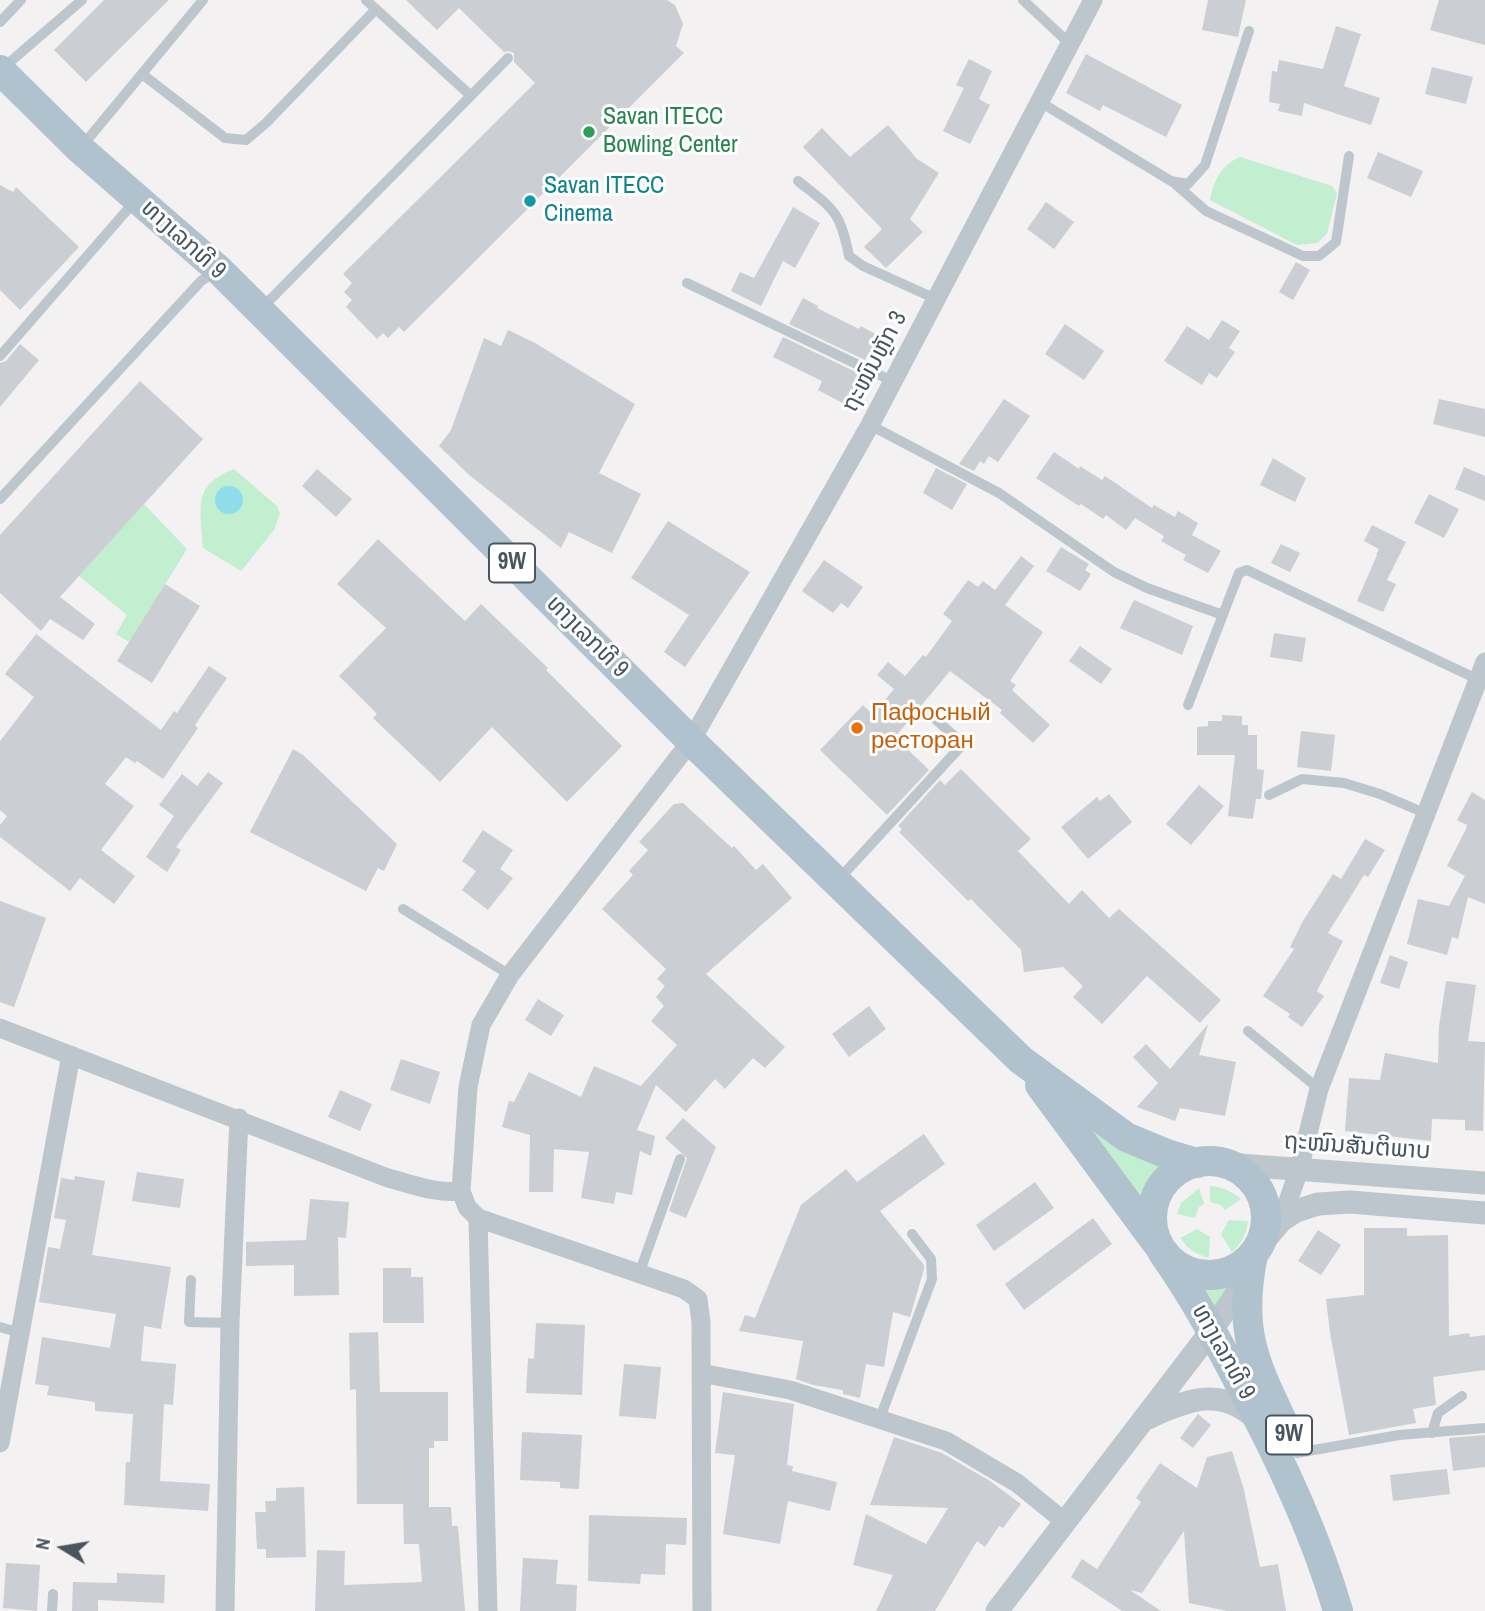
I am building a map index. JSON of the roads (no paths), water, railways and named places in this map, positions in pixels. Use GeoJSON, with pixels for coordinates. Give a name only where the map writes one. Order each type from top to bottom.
{"type":"FeatureCollection","features":[{"type":"Feature","properties":{"kind":"main road","name":"ທາງເລກທີ 9"},"geometry":{"type":"LineString","coordinates":[[2,75],[80,149],[219,270],[258,312],[691,741],[1021,1060],[1126,1137],[1167,1154],[1243,1172],[1257,1187],[1266,1217],[1263,1237],[1253,1259],[1246,1312],[1248,1339],[1257,1367],[1297,1453],[1338,1611]]}},
{"type":"Feature","properties":{"kind":"main road","name":"ທາງເລກທີ 9"},"geometry":{"type":"LineString","coordinates":[[1021,1060],[1185,1284],[1262,1424],[1306,1496],[1346,1575],[1356,1611]]}},
{"type":"Feature","properties":{"kind":"main road","name":"ທາງເລກທີ 9"},"geometry":{"type":"LineString","coordinates":[[1211,1163],[1187,1166],[1170,1177],[1158,1194],[1152,1213],[1152,1224],[1160,1248],[1178,1267],[1197,1275],[1217,1276],[1237,1269],[1253,1259]]}},
{"type":"Feature","properties":{"kind":"street","name":"ຖະໜົນຫຼັກ 3"},"geometry":{"type":"LineString","coordinates":[[461,1191],[468,1087],[481,1025],[510,975],[691,741],[870,425],[1093,0]]}},
{"type":"Feature","properties":{"kind":"street"},"geometry":{"type":"LineString","coordinates":[[997,1611],[1212,1331],[1253,1259],[1281,1221],[1299,1170],[1319,1089],[1482,671]]}},
{"type":"Feature","properties":{"kind":"street"},"geometry":{"type":"LineString","coordinates":[[0,1028],[239,1118],[388,1178],[423,1188],[461,1191],[467,1208],[478,1218],[684,1289],[698,1299],[701,1322],[702,1611]]}},
{"type":"Feature","properties":{"kind":"street"},"geometry":{"type":"LineString","coordinates":[[0,1443],[71,1055]]}},
{"type":"Feature","properties":{"kind":"street"},"geometry":{"type":"LineString","coordinates":[[225,1611],[230,1323],[239,1118]]}},
{"type":"Feature","properties":{"kind":"street","name":"ຖະໜົນສັນຕິພາບ"},"geometry":{"type":"LineString","coordinates":[[1211,1163],[1485,1183]]}},
{"type":"Feature","properties":{"kind":"street"},"geometry":{"type":"LineString","coordinates":[[1281,1221],[1296,1211],[1318,1203],[1350,1202],[1485,1213]]}},
{"type":"Feature","properties":{"kind":"street"},"geometry":{"type":"LineString","coordinates":[[478,1218],[488,1611]]}},
{"type":"Feature","properties":{"kind":"street"},"geometry":{"type":"LineString","coordinates":[[701,1373],[790,1390],[946,1441],[1017,1483],[1065,1522]]}},
{"type":"Feature","properties":{"kind":"street"},"geometry":{"type":"LineString","coordinates":[[1142,1421],[1174,1405],[1215,1398],[1244,1408],[1262,1424]]}},
{"type":"Feature","properties":{"kind":"lane"},"geometry":{"type":"LineString","coordinates":[[0,22],[21,0]]}},
{"type":"Feature","properties":{"kind":"lane"},"geometry":{"type":"LineString","coordinates":[[2,75],[82,0]]}},
{"type":"Feature","properties":{"kind":"lane"},"geometry":{"type":"LineString","coordinates":[[80,149],[203,0]]}},
{"type":"Feature","properties":{"kind":"lane"},"geometry":{"type":"LineString","coordinates":[[366,0],[470,95]]}},
{"type":"Feature","properties":{"kind":"lane"},"geometry":{"type":"LineString","coordinates":[[1023,0],[1070,44]]}},
{"type":"Feature","properties":{"kind":"lane"},"geometry":{"type":"LineString","coordinates":[[142,74],[225,138],[246,140],[266,123],[376,9]]}},
{"type":"Feature","properties":{"kind":"lane"},"geometry":{"type":"LineString","coordinates":[[1171,181],[1188,184],[1205,165],[1249,31]]}},
{"type":"Feature","properties":{"kind":"lane"},"geometry":{"type":"LineString","coordinates":[[258,312],[508,58]]}},
{"type":"Feature","properties":{"kind":"lane"},"geometry":{"type":"LineString","coordinates":[[1040,102],[1171,181],[1206,211],[1303,256],[1319,256],[1336,242],[1349,156]]}},
{"type":"Feature","properties":{"kind":"lane"},"geometry":{"type":"LineString","coordinates":[[798,181],[834,210],[844,228],[849,256],[863,266],[936,299]]}},
{"type":"Feature","properties":{"kind":"lane"},"geometry":{"type":"LineString","coordinates":[[0,356],[137,198]]}},
{"type":"Feature","properties":{"kind":"lane"},"geometry":{"type":"LineString","coordinates":[[0,499],[201,281],[219,270]]}},
{"type":"Feature","properties":{"kind":"lane"},"geometry":{"type":"LineString","coordinates":[[687,283],[892,381]]}},
{"type":"Feature","properties":{"kind":"lane"},"geometry":{"type":"LineString","coordinates":[[870,425],[999,493],[1114,572],[1147,588],[1223,615]]}},
{"type":"Feature","properties":{"kind":"lane"},"geometry":{"type":"LineString","coordinates":[[1188,705],[1239,573],[1247,570],[1482,671]]}},
{"type":"Feature","properties":{"kind":"lane"},"geometry":{"type":"LineString","coordinates":[[836,882],[963,744],[932,716]]}},
{"type":"Feature","properties":{"kind":"lane"},"geometry":{"type":"LineString","coordinates":[[1269,795],[1302,779],[1344,783],[1380,794],[1427,814]]}},
{"type":"Feature","properties":{"kind":"lane"},"geometry":{"type":"LineString","coordinates":[[403,909],[510,975]]}},
{"type":"Feature","properties":{"kind":"lane"},"geometry":{"type":"LineString","coordinates":[[1248,1031],[1319,1089]]}},
{"type":"Feature","properties":{"kind":"lane"},"geometry":{"type":"LineString","coordinates":[[639,1274],[680,1159]]}},
{"type":"Feature","properties":{"kind":"lane"},"geometry":{"type":"LineString","coordinates":[[880,1418],[932,1279],[931,1259],[912,1234]]}},
{"type":"Feature","properties":{"kind":"lane"},"geometry":{"type":"LineString","coordinates":[[191,1280],[189,1322],[230,1323]]}},
{"type":"Feature","properties":{"kind":"lane"},"geometry":{"type":"LineString","coordinates":[[0,1326],[21,1333]]}},
{"type":"Feature","properties":{"kind":"lane"},"geometry":{"type":"LineString","coordinates":[[1432,1433],[1438,1413],[1462,1396]]}},
{"type":"Feature","properties":{"kind":"lane"},"geometry":{"type":"LineString","coordinates":[[1297,1453],[1399,1435],[1485,1428]]}},
{"type":"Feature","properties":{"kind":"lane"},"geometry":{"type":"LineString","coordinates":[[52,1611],[53,1594]]}},
{"type":"Feature","properties":{"kind":"water"},"geometry":{"type":"Polygon","coordinates":[[[229,486],[239,490],[243,500],[239,510],[229,514],[219,510],[215,500],[219,490],[229,486]]]}},
{"type":"Feature","properties":{"kind":"place","name":"Savan ITECC Bowling Center"},"geometry":{"type":"Point","coordinates":[589,132]}},
{"type":"Feature","properties":{"kind":"place","name":"Savan ITECC Cinema"},"geometry":{"type":"Point","coordinates":[530,201]}},
{"type":"Feature","properties":{"kind":"place","name":"Пафосный ресторан"},"geometry":{"type":"Point","coordinates":[857,728]}}]}
